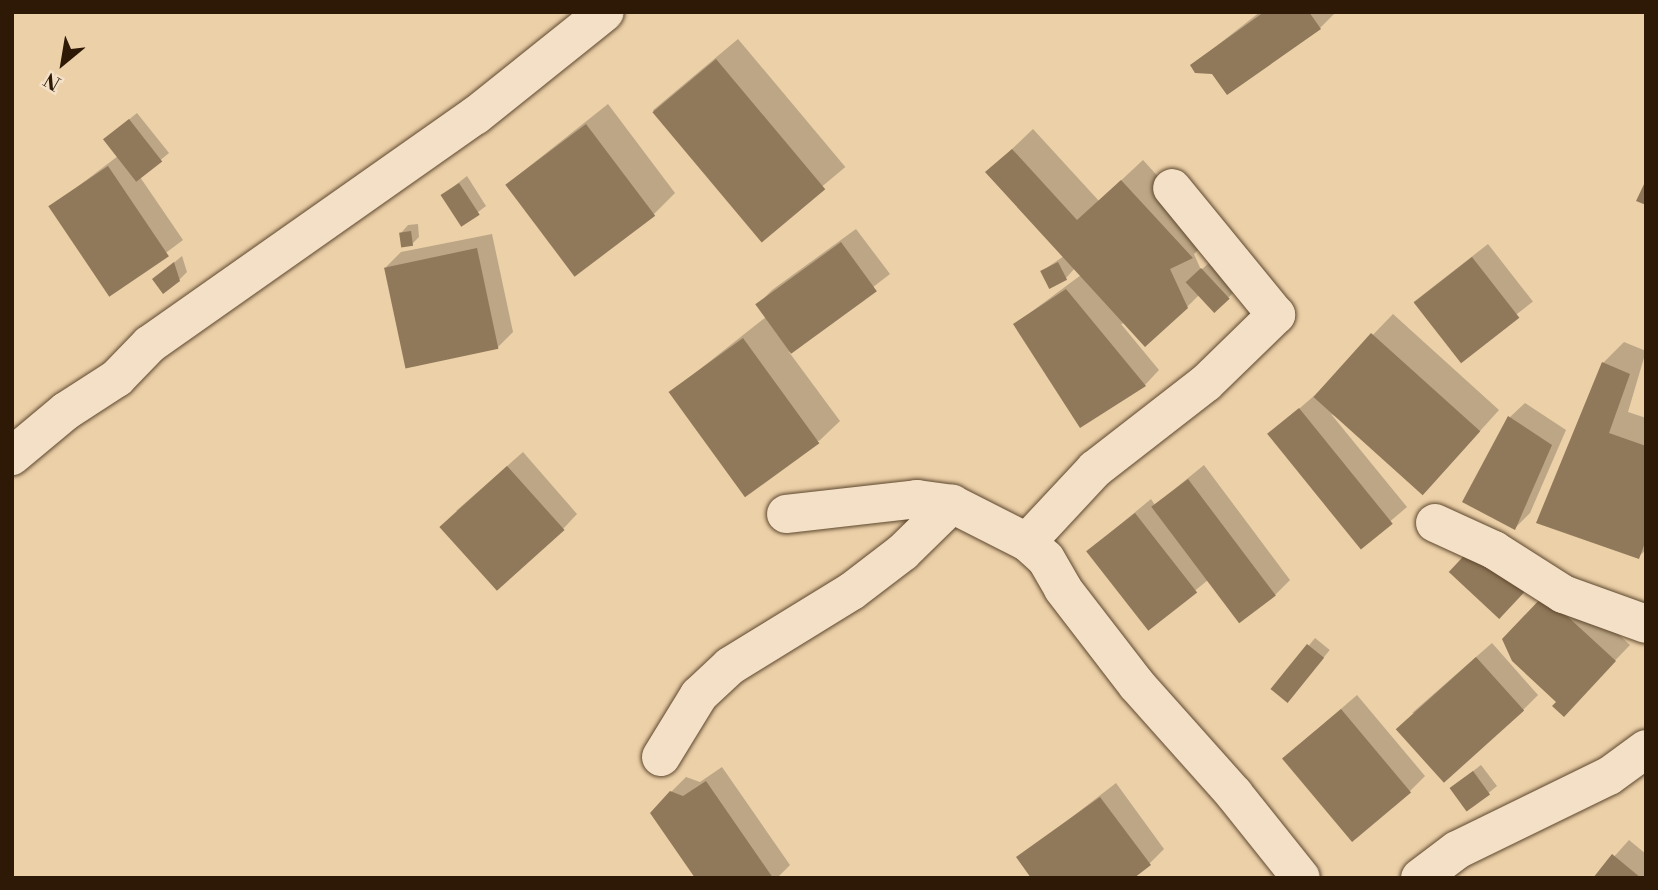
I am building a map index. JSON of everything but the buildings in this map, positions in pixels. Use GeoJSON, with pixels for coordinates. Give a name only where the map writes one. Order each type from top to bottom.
{"type":"FeatureCollection","features":[{"type":"Feature","properties":{"kind":"street"},"geometry":{"type":"LineString","coordinates":[[12,456],[117,378],[150,344],[475,116],[606,12]]}},
{"type":"Feature","properties":{"kind":"street"},"geometry":{"type":"LineString","coordinates":[[1027,542],[1095,469],[1206,383],[1276,315],[1172,188]]}},
{"type":"Feature","properties":{"kind":"street"},"geometry":{"type":"LineString","coordinates":[[786,514],[917,499],[952,504],[1027,542],[1046,559],[1063,589],[1137,685],[1234,794],[1301,878]]}},
{"type":"Feature","properties":{"kind":"street"},"geometry":{"type":"LineString","coordinates":[[661,757],[699,695],[730,666],[852,591],[903,552],[952,504]]}},
{"type":"Feature","properties":{"kind":"street"},"geometry":{"type":"LineString","coordinates":[[1435,523],[1494,550],[1563,594],[1646,624]]}},
{"type":"Feature","properties":{"kind":"street"},"geometry":{"type":"LineString","coordinates":[[1420,878],[1457,850],[1609,776],[1646,749]]}}]}
